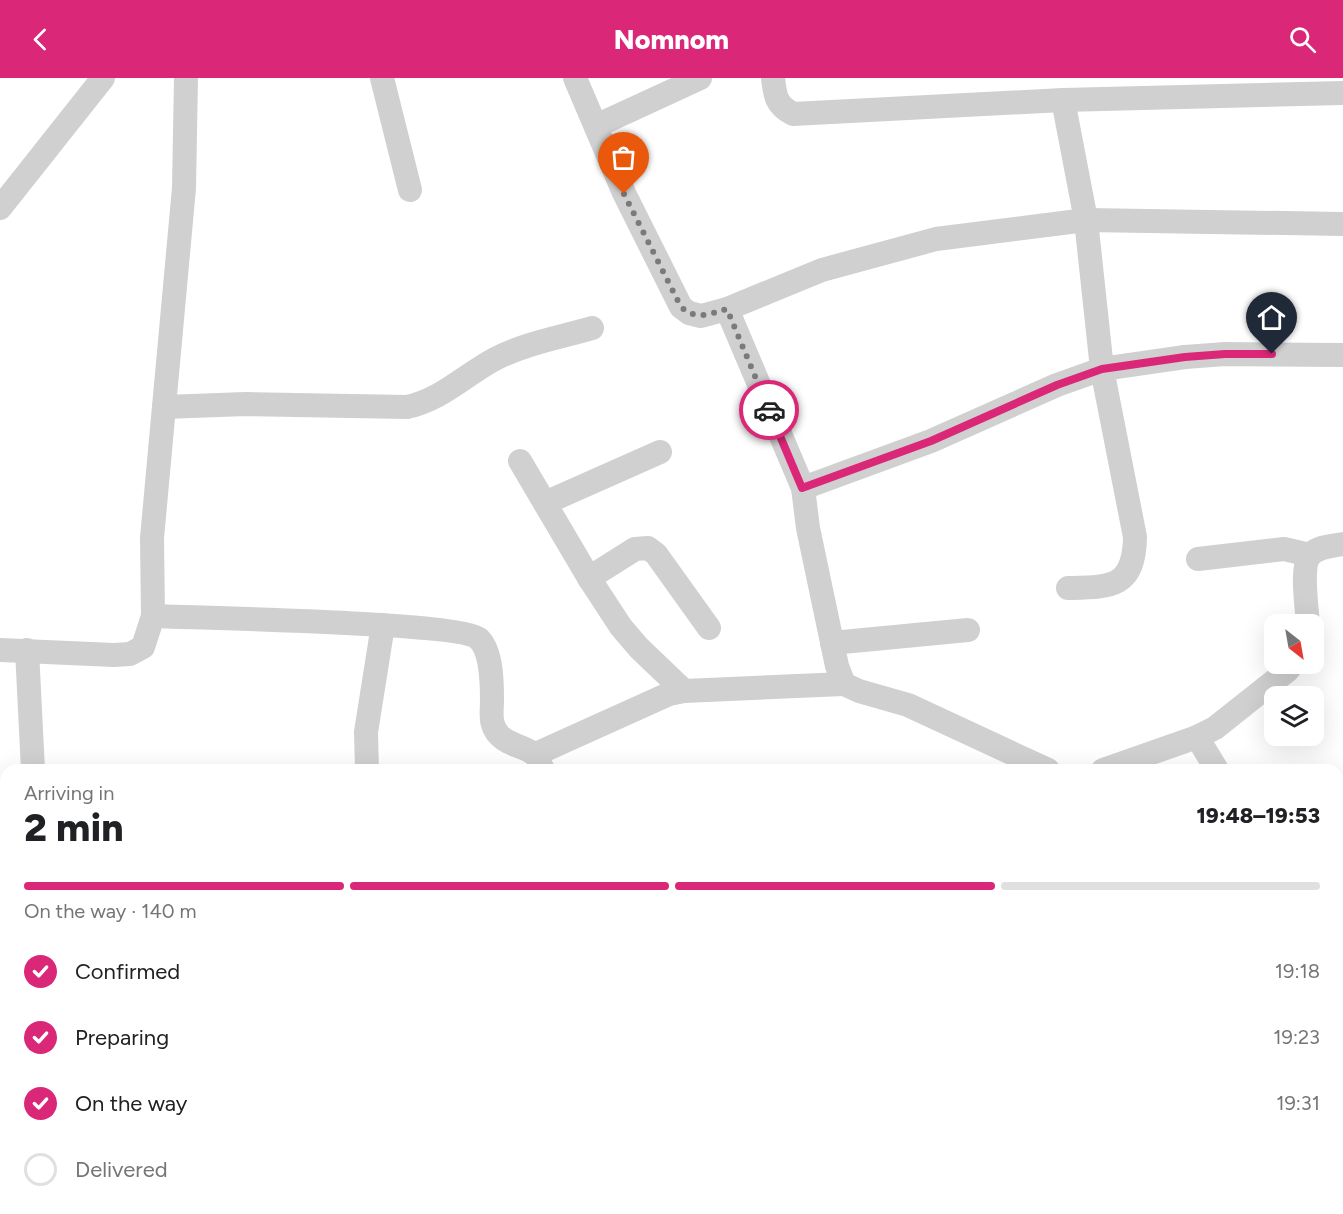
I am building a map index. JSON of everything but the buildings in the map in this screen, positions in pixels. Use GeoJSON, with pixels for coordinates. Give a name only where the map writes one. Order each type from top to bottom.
{"type":"FeatureCollection","features":[{"type":"Feature","properties":{"kind":"street"},"geometry":{"type":"LineString","coordinates":[[0,208],[103,78]]}},
{"type":"Feature","properties":{"kind":"street"},"geometry":{"type":"LineString","coordinates":[[0,650],[114,655],[130,654],[143,647],[153,616],[152,538],[184,188],[186,78]]}},
{"type":"Feature","properties":{"kind":"street"},"geometry":{"type":"LineString","coordinates":[[382,78],[410,190]]}},
{"type":"Feature","properties":{"kind":"street"},"geometry":{"type":"LineString","coordinates":[[575,78],[624,194],[681,307],[689,314],[701,316],[727,309],[822,270],[936,239],[1086,220],[1343,224]]}},
{"type":"Feature","properties":{"kind":"street"},"geometry":{"type":"LineString","coordinates":[[596,126],[700,78]]}},
{"type":"Feature","properties":{"kind":"street"},"geometry":{"type":"LineString","coordinates":[[773,78],[775,95],[782,108],[793,114],[1063,100],[1343,93]]}},
{"type":"Feature","properties":{"kind":"street"},"geometry":{"type":"LineString","coordinates":[[1063,100],[1086,220],[1102,369],[1135,537],[1134,557],[1130,570],[1117,582],[1097,587],[1068,588]]}},
{"type":"Feature","properties":{"kind":"street"},"geometry":{"type":"LineString","coordinates":[[727,309],[802,488],[832,643],[844,684]]}},
{"type":"Feature","properties":{"kind":"street"},"geometry":{"type":"LineString","coordinates":[[164,407],[246,404],[407,407],[423,403],[512,351],[592,328]]}},
{"type":"Feature","properties":{"kind":"street"},"geometry":{"type":"LineString","coordinates":[[802,488],[931,441],[1057,385],[1102,369],[1185,357],[1225,354],[1343,355]]}},
{"type":"Feature","properties":{"kind":"street"},"geometry":{"type":"LineString","coordinates":[[545,503],[660,452]]}},
{"type":"Feature","properties":{"kind":"street"},"geometry":{"type":"LineString","coordinates":[[520,461],[589,578],[621,627],[639,648],[684,691]]}},
{"type":"Feature","properties":{"kind":"street"},"geometry":{"type":"LineString","coordinates":[[1307,614],[1305,569],[1310,555],[1322,548],[1343,544]]}},
{"type":"Feature","properties":{"kind":"street"},"geometry":{"type":"LineString","coordinates":[[589,578],[635,549],[648,548],[656,554],[709,628]]}},
{"type":"Feature","properties":{"kind":"street"},"geometry":{"type":"LineString","coordinates":[[1198,559],[1284,549],[1310,555]]}},
{"type":"Feature","properties":{"kind":"street"},"geometry":{"type":"LineString","coordinates":[[153,616],[383,625],[460,632],[477,638],[485,648],[490,668],[492,701],[490,717],[494,727],[499,735],[539,762],[669,694],[684,691],[844,684],[859,691],[908,705],[1036,764]]}},
{"type":"Feature","properties":{"kind":"street"},"geometry":{"type":"LineString","coordinates":[[367,764],[366,732],[383,625]]}},
{"type":"Feature","properties":{"kind":"street"},"geometry":{"type":"LineString","coordinates":[[832,643],[968,630]]}},
{"type":"Feature","properties":{"kind":"street"},"geometry":{"type":"LineString","coordinates":[[27,650],[33,764]]}},
{"type":"Feature","properties":{"kind":"street"},"geometry":{"type":"LineString","coordinates":[[1121,764],[1197,738],[1230,718],[1283,674]]}},
{"type":"Feature","properties":{"kind":"street"},"geometry":{"type":"LineString","coordinates":[[1197,738],[1212,764]]}},
{"type":"Feature","properties":{"kind":"way so far"},"geometry":{"type":"LineString","coordinates":[[624,194],[681,307],[689,314],[701,316],[727,309],[769,410]]}},
{"type":"Feature","properties":{"kind":"route"},"geometry":{"type":"LineString","coordinates":[[769,410],[802,488],[931,441],[1057,385],[1102,369],[1185,357],[1272,354]]}}]}
